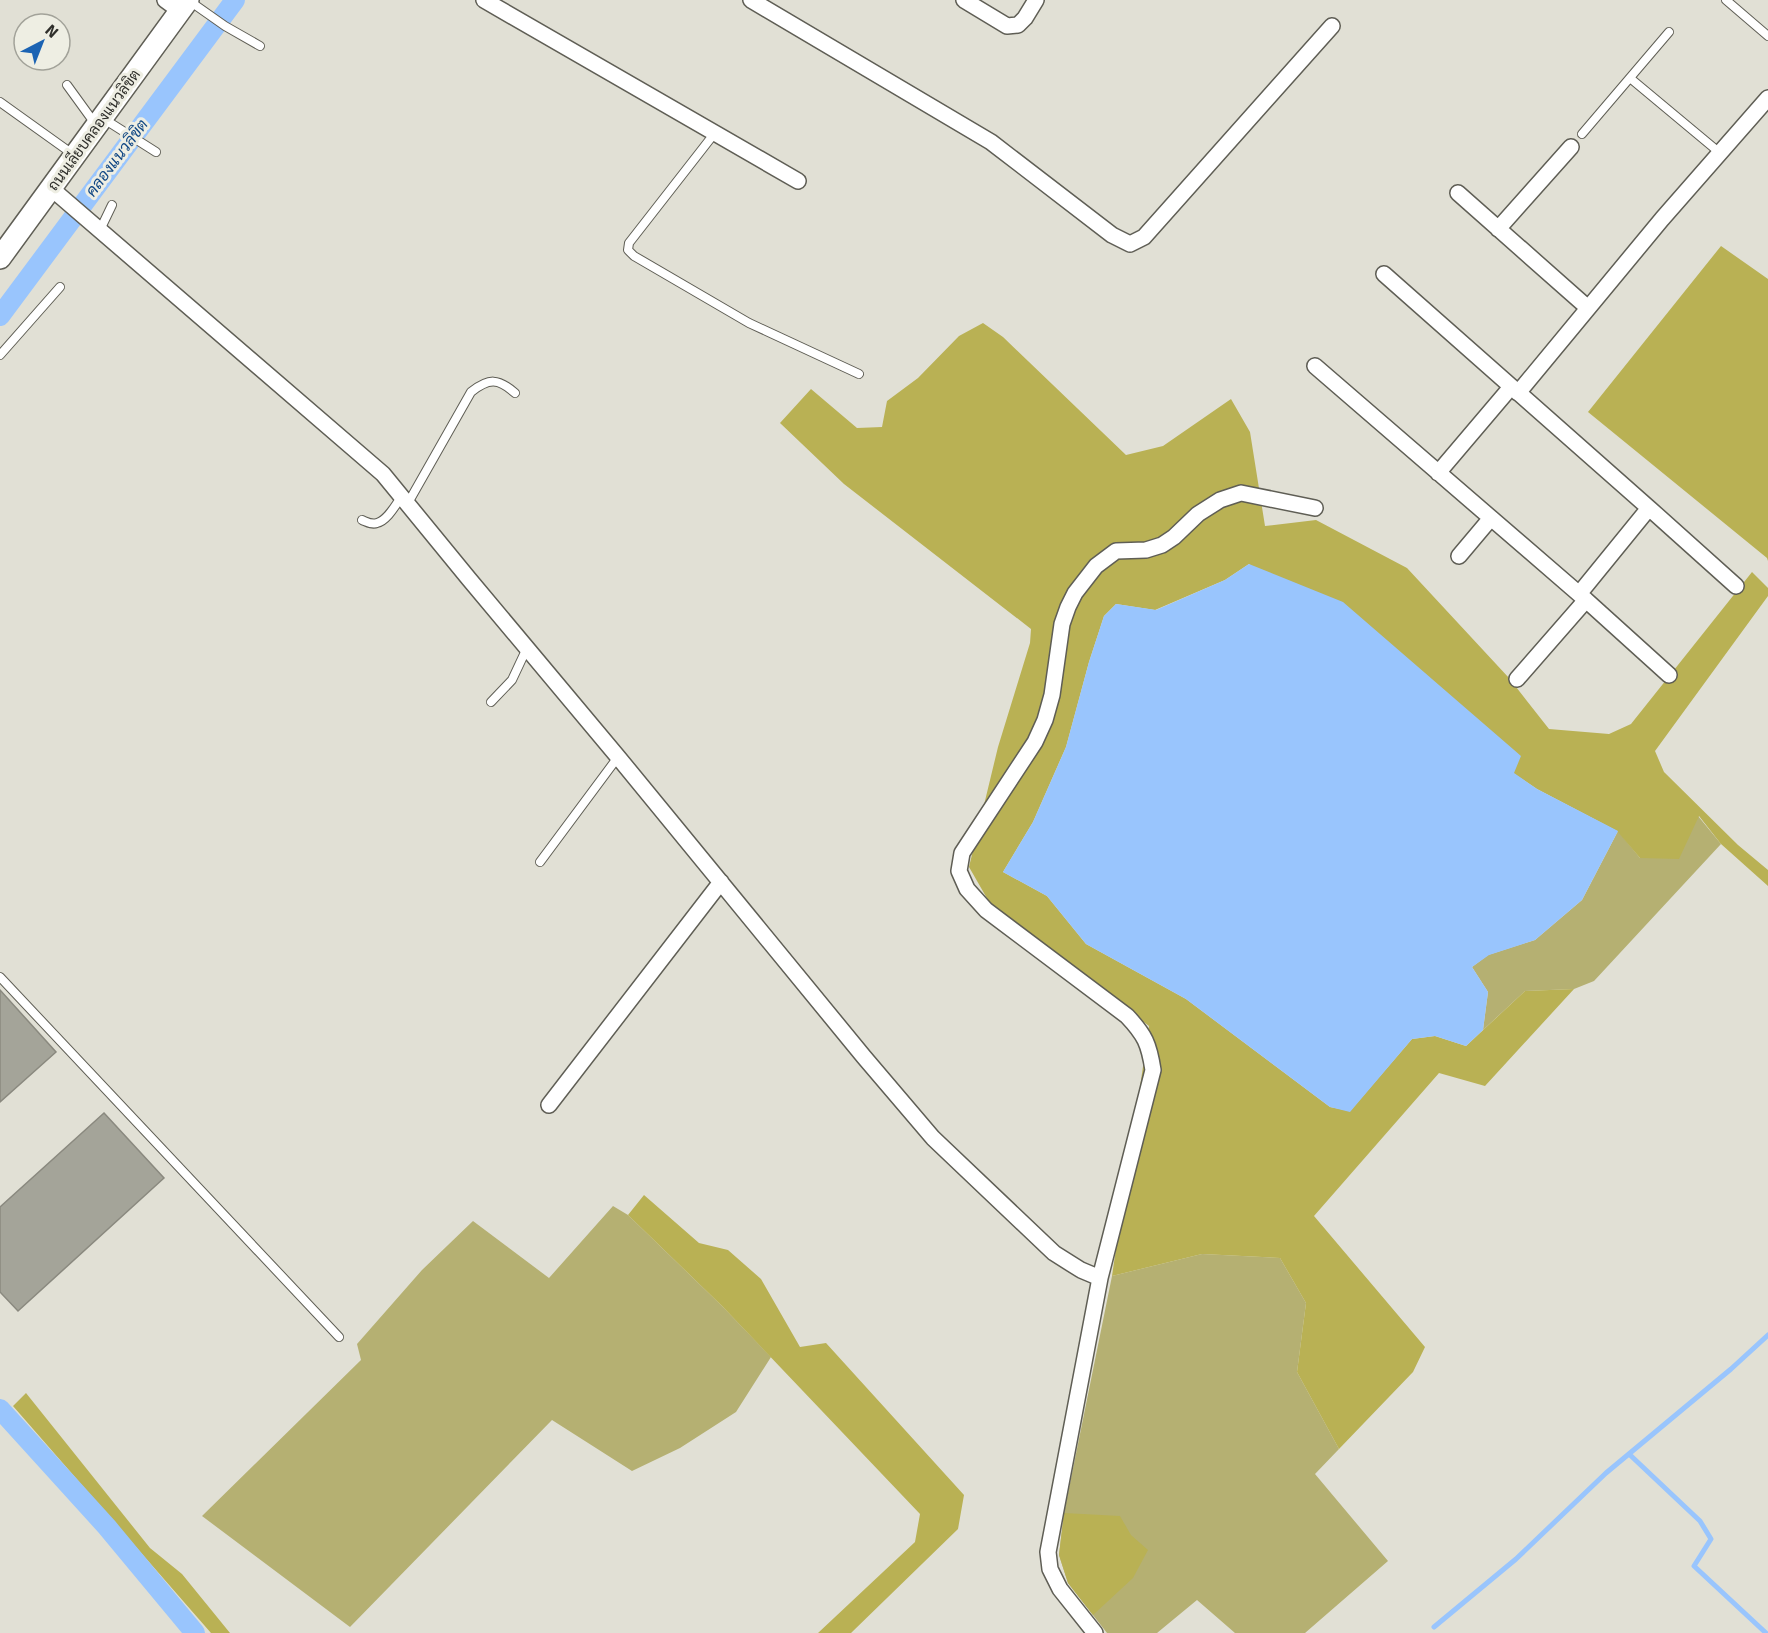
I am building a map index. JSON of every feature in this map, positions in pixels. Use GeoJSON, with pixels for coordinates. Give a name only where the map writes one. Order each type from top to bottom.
{"type":"FeatureCollection","features":[{"type":"Feature","properties":{"kind":"street"},"geometry":{"type":"LineString","coordinates":[[484,0],[798,181]]}},
{"type":"Feature","properties":{"kind":"street"},"geometry":{"type":"LineString","coordinates":[[751,0],[991,142],[1112,235],[1130,244],[1144,237],[1332,26]]}},
{"type":"Feature","properties":{"kind":"street"},"geometry":{"type":"LineString","coordinates":[[964,0],[1007,26],[1017,25],[1025,18],[1036,0]]}},
{"type":"Feature","properties":{"kind":"street","name":"ถนนเลียบคลองแนวลิขิต"},"geometry":{"type":"LineString","coordinates":[[0,258],[59,195],[75,156],[106,124],[185,4]]}},
{"type":"Feature","properties":{"kind":"street"},"geometry":{"type":"LineString","coordinates":[[1438,472],[1588,308],[1768,98]]}},
{"type":"Feature","properties":{"kind":"street"},"geometry":{"type":"LineString","coordinates":[[1498,229],[1571,147]]}},
{"type":"Feature","properties":{"kind":"street"},"geometry":{"type":"LineString","coordinates":[[1458,193],[1588,308]]}},
{"type":"Feature","properties":{"kind":"street"},"geometry":{"type":"LineString","coordinates":[[59,195],[383,474],[402,502],[618,757],[933,1138],[1054,1253],[1081,1270],[1100,1278]]}},
{"type":"Feature","properties":{"kind":"street"},"geometry":{"type":"LineString","coordinates":[[1384,274],[1736,586]]}},
{"type":"Feature","properties":{"kind":"street"},"geometry":{"type":"LineString","coordinates":[[1315,366],[1669,675]]}},
{"type":"Feature","properties":{"kind":"street"},"geometry":{"type":"LineString","coordinates":[[1095,1633],[1059,1589],[1050,1569],[1048,1552],[1100,1278],[1153,1070],[1150,1046],[1137,1026],[1127,1016],[986,910],[967,889],[959,871],[962,853],[1035,742],[1045,720],[1052,695],[1062,624],[1075,593],[1096,566],[1116,551],[1146,550],[1162,545],[1198,514],[1220,500],[1240,493],[1315,508]]}},
{"type":"Feature","properties":{"kind":"street"},"geometry":{"type":"LineString","coordinates":[[1517,680],[1650,508]]}},
{"type":"Feature","properties":{"kind":"street"},"geometry":{"type":"LineString","coordinates":[[1460,556],[1491,518]]}},
{"type":"Feature","properties":{"kind":"street"},"geometry":{"type":"LineString","coordinates":[[549,1105],[721,882]]}},
{"type":"Feature","properties":{"kind":"lane"},"geometry":{"type":"LineString","coordinates":[[1726,0],[1768,36]]}},
{"type":"Feature","properties":{"kind":"lane"},"geometry":{"type":"LineString","coordinates":[[185,4],[260,45]]}},
{"type":"Feature","properties":{"kind":"lane"},"geometry":{"type":"LineString","coordinates":[[1582,134],[1669,32]]}},
{"type":"Feature","properties":{"kind":"lane"},"geometry":{"type":"LineString","coordinates":[[1630,78],[1720,153]]}},
{"type":"Feature","properties":{"kind":"lane"},"geometry":{"type":"LineString","coordinates":[[67,84],[106,124],[156,152]]}},
{"type":"Feature","properties":{"kind":"lane"},"geometry":{"type":"LineString","coordinates":[[0,102],[75,156]]}},
{"type":"Feature","properties":{"kind":"lane"},"geometry":{"type":"LineString","coordinates":[[714,134],[629,243],[628,250],[634,256],[749,323],[859,374]]}},
{"type":"Feature","properties":{"kind":"lane"},"geometry":{"type":"LineString","coordinates":[[95,226],[112,205]]}},
{"type":"Feature","properties":{"kind":"lane"},"geometry":{"type":"LineString","coordinates":[[0,355],[60,287]]}},
{"type":"Feature","properties":{"kind":"lane"},"geometry":{"type":"LineString","coordinates":[[362,520],[373,524],[379,523],[402,502],[471,392],[482,383],[493,380],[504,384],[515,393]]}},
{"type":"Feature","properties":{"kind":"lane"},"geometry":{"type":"LineString","coordinates":[[491,702],[512,680],[526,648]]}},
{"type":"Feature","properties":{"kind":"lane"},"geometry":{"type":"LineString","coordinates":[[540,862],[618,757]]}},
{"type":"Feature","properties":{"kind":"lane"},"geometry":{"type":"LineString","coordinates":[[0,977],[339,1337]]}},
{"type":"Feature","properties":{"kind":"shaded area"},"geometry":{"type":"Polygon","coordinates":[[[1721,246],[1768,279],[1768,561],[1588,412],[1721,246]]]}},
{"type":"Feature","properties":{"kind":"shaded area"},"geometry":{"type":"Polygon","coordinates":[[[983,323],[1003,337],[1126,455],[1163,446],[1231,399],[1250,432],[1265,526],[1316,520],[1407,568],[1509,678],[1549,729],[1609,734],[1631,724],[1752,572],[1768,588],[1768,596],[1655,751],[1664,772],[1738,845],[1768,870],[1768,886],[1721,844],[1699,816],[1679,859],[1640,858],[1617,831],[1537,789],[1513,773],[1249,564],[1225,580],[1155,610],[1116,604],[1104,616],[1066,747],[1033,822],[1003,872],[1047,896],[1086,944],[1186,999],[1330,1107],[1350,1111],[1412,1039],[1435,1036],[1466,1046],[1525,991],[1574,989],[1485,1086],[1439,1073],[1314,1216],[1425,1347],[1413,1372],[1339,1449],[1297,1372],[1306,1303],[1280,1258],[1202,1254],[1112,1276],[1149,1026],[992,907],[969,867],[998,747],[1030,643],[1031,629],[844,484],[780,423],[811,389],[857,428],[882,427],[887,401],[918,378],[959,336],[983,323]]]}},
{"type":"Feature","properties":{"kind":"shaded area"},"geometry":{"type":"Polygon","coordinates":[[[1698,816],[1721,844],[1594,981],[1574,989],[1525,991],[1483,1030],[1488,992],[1472,967],[1488,955],[1535,940],[1582,900],[1618,831],[1640,858],[1698,816]]]}},
{"type":"Feature","properties":{"kind":"shaded area"},"geometry":{"type":"Polygon","coordinates":[[[644,1195],[699,1243],[728,1250],[761,1279],[800,1347],[826,1343],[964,1495],[958,1529],[851,1633],[818,1633],[915,1542],[920,1514],[722,1306],[628,1215],[644,1195]]]}},
{"type":"Feature","properties":{"kind":"shaded area"},"geometry":{"type":"Polygon","coordinates":[[[613,1206],[628,1215],[771,1357],[736,1412],[680,1448],[632,1471],[552,1420],[350,1627],[202,1516],[361,1360],[357,1344],[422,1270],[473,1221],[549,1278],[613,1206]]]}},
{"type":"Feature","properties":{"kind":"shaded area"},"geometry":{"type":"Polygon","coordinates":[[[1202,1254],[1280,1258],[1306,1303],[1297,1372],[1339,1449],[1315,1474],[1388,1561],[1305,1633],[1235,1633],[1197,1600],[1157,1633],[1107,1633],[1068,1583],[1059,1555],[1064,1513],[1112,1276],[1202,1254]]]}},
{"type":"Feature","properties":{"kind":"shaded area"},"geometry":{"type":"Polygon","coordinates":[[[26,1393],[150,1548],[182,1574],[230,1633],[211,1633],[13,1406],[26,1393]]]}},
{"type":"Feature","properties":{"kind":"shaded area"},"geometry":{"type":"Polygon","coordinates":[[[1064,1513],[1120,1516],[1131,1535],[1148,1550],[1133,1578],[1093,1615],[1068,1583],[1059,1555],[1064,1513]]]}},
{"type":"Feature","properties":{"kind":"water"},"geometry":{"type":"Polygon","coordinates":[[[1249,564],[1343,602],[1521,756],[1514,773],[1537,789],[1618,831],[1582,900],[1535,940],[1489,955],[1472,967],[1488,992],[1483,1030],[1466,1046],[1435,1036],[1412,1039],[1350,1112],[1330,1107],[1186,999],[1086,944],[1047,896],[1003,872],[1033,822],[1066,747],[1104,616],[1116,604],[1156,610],[1225,580],[1249,564]]]}},
{"type":"Feature","properties":{"kind":"building"},"geometry":{"type":"Polygon","coordinates":[[[0,990],[56,1052],[0,1102],[0,990]]]}},
{"type":"Feature","properties":{"kind":"building"},"geometry":{"type":"Polygon","coordinates":[[[104,1113],[164,1178],[18,1311],[0,1292],[0,1207],[104,1113]]]}},
{"type":"Feature","properties":{"kind":"waterway","name":"คลองแนวลิขิต"},"geometry":{"type":"LineString","coordinates":[[0,316],[235,0]]}},
{"type":"Feature","properties":{"kind":"waterway"},"geometry":{"type":"LineString","coordinates":[[1434,1627],[1516,1559],[1606,1473],[1731,1369],[1768,1335]]}},
{"type":"Feature","properties":{"kind":"waterway"},"geometry":{"type":"LineString","coordinates":[[0,1409],[107,1527],[195,1633]]}},
{"type":"Feature","properties":{"kind":"waterway"},"geometry":{"type":"LineString","coordinates":[[1629,1454],[1700,1521],[1711,1539],[1694,1566],[1766,1633]]}}]}
